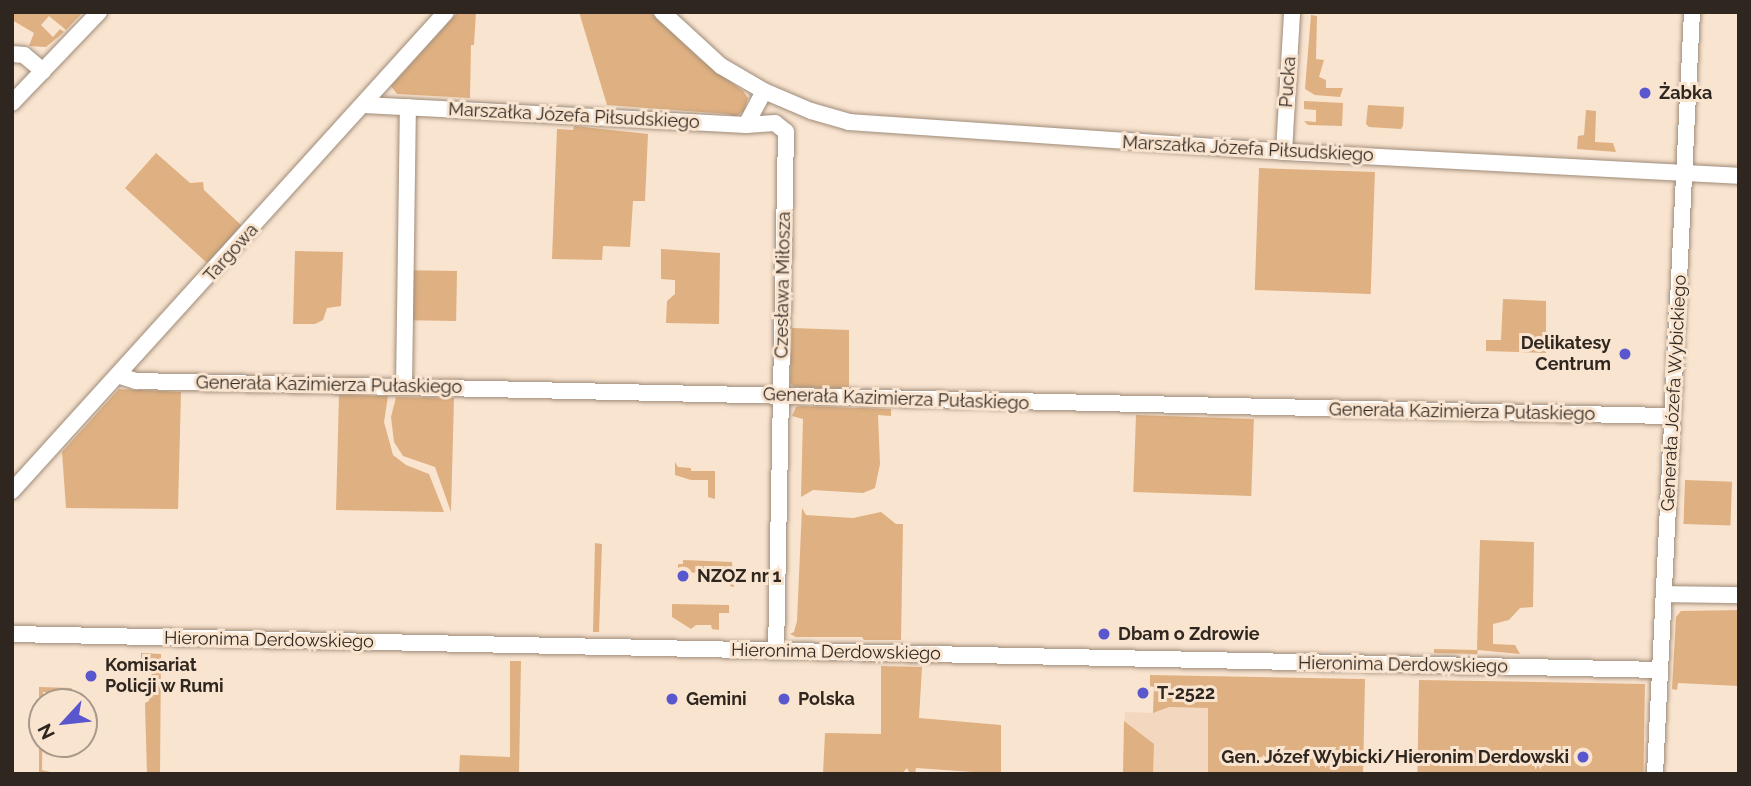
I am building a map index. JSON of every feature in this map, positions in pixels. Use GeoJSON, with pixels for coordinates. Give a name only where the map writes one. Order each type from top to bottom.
{"type":"FeatureCollection","features":[{"type":"Feature","properties":{"kind":"street"},"geometry":{"type":"LineString","coordinates":[[12,103],[99,12]]}},
{"type":"Feature","properties":{"kind":"street","name":"Targowa"},"geometry":{"type":"LineString","coordinates":[[12,491],[120,376],[446,12]]}},
{"type":"Feature","properties":{"kind":"street","name":"Marszałka Józefa Piłsudskiego"},"geometry":{"type":"LineString","coordinates":[[662,12],[721,66],[764,91],[811,111],[849,122],[1284,152],[1739,176]]}},
{"type":"Feature","properties":{"kind":"street","name":"Pucka"},"geometry":{"type":"LineString","coordinates":[[1284,152],[1292,12]]}},
{"type":"Feature","properties":{"kind":"street","name":"Generała Józefa Wybickiego"},"geometry":{"type":"LineString","coordinates":[[1655,774],[1692,12]]}},
{"type":"Feature","properties":{"kind":"street"},"geometry":{"type":"LineString","coordinates":[[12,54],[24,55],[43,71]]}},
{"type":"Feature","properties":{"kind":"street"},"geometry":{"type":"LineString","coordinates":[[746,125],[764,91]]}},
{"type":"Feature","properties":{"kind":"street","name":"Marszałka Józefa Piłsudskiego"},"geometry":{"type":"LineString","coordinates":[[365,105],[746,125]]}},
{"type":"Feature","properties":{"kind":"street"},"geometry":{"type":"LineString","coordinates":[[404,387],[408,107]]}},
{"type":"Feature","properties":{"kind":"street","name":"Czesława Miłosza"},"geometry":{"type":"LineString","coordinates":[[746,125],[775,123],[783,126],[786,132],[776,651]]}},
{"type":"Feature","properties":{"kind":"street","name":"Generała Kazimierza Pułaskiego"},"geometry":{"type":"LineString","coordinates":[[120,376],[136,381],[1672,416]]}},
{"type":"Feature","properties":{"kind":"street"},"geometry":{"type":"LineString","coordinates":[[1664,594],[1739,595]]}},
{"type":"Feature","properties":{"kind":"street","name":"Hieronima Derdowskiego"},"geometry":{"type":"LineString","coordinates":[[12,634],[1660,670]]}},
{"type":"Feature","properties":{"kind":"shaded area"},"geometry":{"type":"Polygon","coordinates":[[[12,12],[83,12],[66,30],[49,16],[41,25],[53,37],[60,29],[64,32],[46,47],[29,46],[34,33],[12,20],[12,12]]]}},
{"type":"Feature","properties":{"kind":"shaded area"},"geometry":{"type":"Polygon","coordinates":[[[458,12],[476,12],[474,45],[471,45],[470,98],[397,94],[391,86],[458,12]]]}},
{"type":"Feature","properties":{"kind":"shaded area"},"geometry":{"type":"Polygon","coordinates":[[[579,12],[650,12],[700,59],[743,91],[748,98],[744,111],[735,117],[728,114],[607,105],[579,12]]]}},
{"type":"Feature","properties":{"kind":"shaded area"},"geometry":{"type":"Polygon","coordinates":[[[1311,15],[1317,16],[1316,59],[1324,60],[1319,77],[1326,80],[1326,88],[1343,88],[1340,97],[1315,95],[1305,89],[1311,15]]]}},
{"type":"Feature","properties":{"kind":"shaded area"},"geometry":{"type":"Polygon","coordinates":[[[1304,101],[1343,103],[1342,126],[1308,125],[1304,121],[1316,122],[1316,110],[1304,109],[1304,101]]]}},
{"type":"Feature","properties":{"kind":"shaded area"},"geometry":{"type":"Polygon","coordinates":[[[1368,105],[1404,107],[1403,126],[1401,129],[1369,127],[1366,124],[1368,105]]]}},
{"type":"Feature","properties":{"kind":"shaded area"},"geometry":{"type":"Polygon","coordinates":[[[1586,110],[1596,111],[1595,142],[1613,143],[1616,152],[1577,149],[1578,136],[1584,135],[1586,110]]]}},
{"type":"Feature","properties":{"kind":"shaded area"},"geometry":{"type":"Polygon","coordinates":[[[574,126],[648,134],[645,201],[633,201],[630,247],[603,246],[602,260],[552,259],[557,129],[573,130],[574,126]]]}},
{"type":"Feature","properties":{"kind":"shaded area"},"geometry":{"type":"Polygon","coordinates":[[[156,153],[190,183],[203,182],[204,190],[242,226],[207,263],[125,188],[156,153]]]}},
{"type":"Feature","properties":{"kind":"shaded area"},"geometry":{"type":"Polygon","coordinates":[[[1259,168],[1375,172],[1371,294],[1255,290],[1259,168]]]}},
{"type":"Feature","properties":{"kind":"shaded area"},"geometry":{"type":"Polygon","coordinates":[[[661,249],[720,253],[719,324],[666,323],[667,301],[675,294],[675,280],[661,279],[661,249]]]}},
{"type":"Feature","properties":{"kind":"shaded area"},"geometry":{"type":"Polygon","coordinates":[[[295,251],[343,252],[341,306],[327,308],[323,320],[315,324],[293,324],[295,251]]]}},
{"type":"Feature","properties":{"kind":"shaded area"},"geometry":{"type":"Polygon","coordinates":[[[411,270],[457,271],[456,321],[410,320],[411,270]]]}},
{"type":"Feature","properties":{"kind":"shaded area"},"geometry":{"type":"Polygon","coordinates":[[[1503,299],[1546,301],[1546,353],[1486,351],[1486,340],[1501,340],[1503,299]]]}},
{"type":"Feature","properties":{"kind":"shaded area"},"geometry":{"type":"Polygon","coordinates":[[[792,328],[849,330],[849,389],[794,387],[790,383],[792,328]]]}},
{"type":"Feature","properties":{"kind":"shaded area"},"geometry":{"type":"Polygon","coordinates":[[[119,389],[181,392],[178,509],[66,508],[62,452],[119,389]]]}},
{"type":"Feature","properties":{"kind":"shaded area"},"geometry":{"type":"Polygon","coordinates":[[[339,395],[388,396],[384,422],[393,455],[406,465],[429,474],[444,512],[336,510],[339,395]]]}},
{"type":"Feature","properties":{"kind":"shaded area"},"geometry":{"type":"Polygon","coordinates":[[[396,397],[454,398],[451,512],[435,467],[403,456],[394,442],[391,417],[396,397]]]}},
{"type":"Feature","properties":{"kind":"shaded area"},"geometry":{"type":"Polygon","coordinates":[[[796,407],[891,409],[891,416],[878,415],[880,464],[875,488],[863,493],[813,490],[801,497],[803,419],[792,416],[796,407]]]}},
{"type":"Feature","properties":{"kind":"shaded area"},"geometry":{"type":"Polygon","coordinates":[[[1136,415],[1254,419],[1251,496],[1133,492],[1136,415]]]}},
{"type":"Feature","properties":{"kind":"shaded area"},"geometry":{"type":"Polygon","coordinates":[[[675,462],[678,467],[691,468],[691,471],[715,471],[715,499],[708,497],[708,480],[691,480],[675,475],[675,462]]]}},
{"type":"Feature","properties":{"kind":"shaded area"},"geometry":{"type":"Polygon","coordinates":[[[1685,480],[1732,482],[1730,526],[1683,524],[1685,480]]]}},
{"type":"Feature","properties":{"kind":"shaded area"},"geometry":{"type":"Polygon","coordinates":[[[802,508],[806,515],[853,518],[881,512],[896,524],[903,524],[901,640],[796,637],[790,634],[794,632],[797,621],[802,508]]]}},
{"type":"Feature","properties":{"kind":"shaded area"},"geometry":{"type":"Polygon","coordinates":[[[1480,540],[1534,542],[1533,607],[1520,608],[1509,620],[1493,624],[1493,644],[1515,645],[1520,654],[1478,650],[1477,654],[1434,653],[1434,649],[1477,650],[1480,540]]]}},
{"type":"Feature","properties":{"kind":"shaded area"},"geometry":{"type":"Polygon","coordinates":[[[595,543],[602,544],[599,632],[593,632],[595,543]]]}},
{"type":"Feature","properties":{"kind":"shaded area"},"geometry":{"type":"Polygon","coordinates":[[[683,560],[732,562],[734,587],[730,586],[730,574],[678,572],[678,564],[683,564],[683,560]]]}},
{"type":"Feature","properties":{"kind":"shaded area"},"geometry":{"type":"Polygon","coordinates":[[[672,604],[729,605],[729,613],[719,613],[719,630],[712,629],[711,625],[696,625],[691,629],[672,617],[672,604]]]}},
{"type":"Feature","properties":{"kind":"shaded area"},"geometry":{"type":"Polygon","coordinates":[[[1739,610],[1739,686],[1678,683],[1677,690],[1672,689],[1676,617],[1681,611],[1739,610]]]}},
{"type":"Feature","properties":{"kind":"shaded area"},"geometry":{"type":"Polygon","coordinates":[[[141,653],[161,654],[160,774],[147,774],[145,703],[149,701],[153,662],[141,660],[141,653]]]}},
{"type":"Feature","properties":{"kind":"shaded area"},"geometry":{"type":"Polygon","coordinates":[[[510,661],[521,661],[519,774],[459,774],[460,755],[510,757],[510,661]]]}},
{"type":"Feature","properties":{"kind":"shaded area"},"geometry":{"type":"Polygon","coordinates":[[[881,666],[922,667],[919,718],[1001,725],[1001,774],[916,768],[915,774],[910,774],[907,768],[902,774],[823,774],[825,733],[881,734],[881,666]]]}},
{"type":"Feature","properties":{"kind":"shaded area"},"geometry":{"type":"Polygon","coordinates":[[[1150,675],[1364,722],[1363,774],[1123,774],[1125,712],[1153,713],[1154,687],[1150,686],[1150,675]]]}},
{"type":"Feature","properties":{"kind":"shaded area"},"geometry":{"type":"Polygon","coordinates":[[[1150,675],[1365,679],[1363,774],[1208,774],[1208,708],[1169,707],[1153,713],[1154,687],[1150,686],[1150,675]]]}},
{"type":"Feature","properties":{"kind":"shaded area"},"geometry":{"type":"Polygon","coordinates":[[[1419,680],[1645,684],[1643,774],[1417,774],[1419,680]]]}},
{"type":"Feature","properties":{"kind":"shaded area"},"geometry":{"type":"Polygon","coordinates":[[[1124,721],[1154,744],[1153,774],[1123,774],[1124,721]]]}},
{"type":"Feature","properties":{"kind":"shaded area"},"geometry":{"type":"Polygon","coordinates":[[[39,758],[42,758],[42,770],[58,774],[39,774],[39,758]]]}},
{"type":"Feature","properties":{"kind":"place","name":"Żabka"},"geometry":{"type":"Point","coordinates":[1645,93]}},
{"type":"Feature","properties":{"kind":"place","name":"Delikatesy Centrum"},"geometry":{"type":"Point","coordinates":[1625,354]}},
{"type":"Feature","properties":{"kind":"place","name":"NZOZ nr 1"},"geometry":{"type":"Point","coordinates":[683,576]}},
{"type":"Feature","properties":{"kind":"place","name":"Dbam o Zdrowie"},"geometry":{"type":"Point","coordinates":[1104,634]}},
{"type":"Feature","properties":{"kind":"place","name":"Komisariat Policji w Rumi"},"geometry":{"type":"Point","coordinates":[91,676]}},
{"type":"Feature","properties":{"kind":"place","name":"T-2522"},"geometry":{"type":"Point","coordinates":[1143,693]}},
{"type":"Feature","properties":{"kind":"place","name":"Gemini"},"geometry":{"type":"Point","coordinates":[672,699]}},
{"type":"Feature","properties":{"kind":"place","name":"Polska"},"geometry":{"type":"Point","coordinates":[784,699]}},
{"type":"Feature","properties":{"kind":"place","name":"Gen. Józef Wybicki/Hieronim Derdowski"},"geometry":{"type":"Point","coordinates":[1583,757]}}]}
